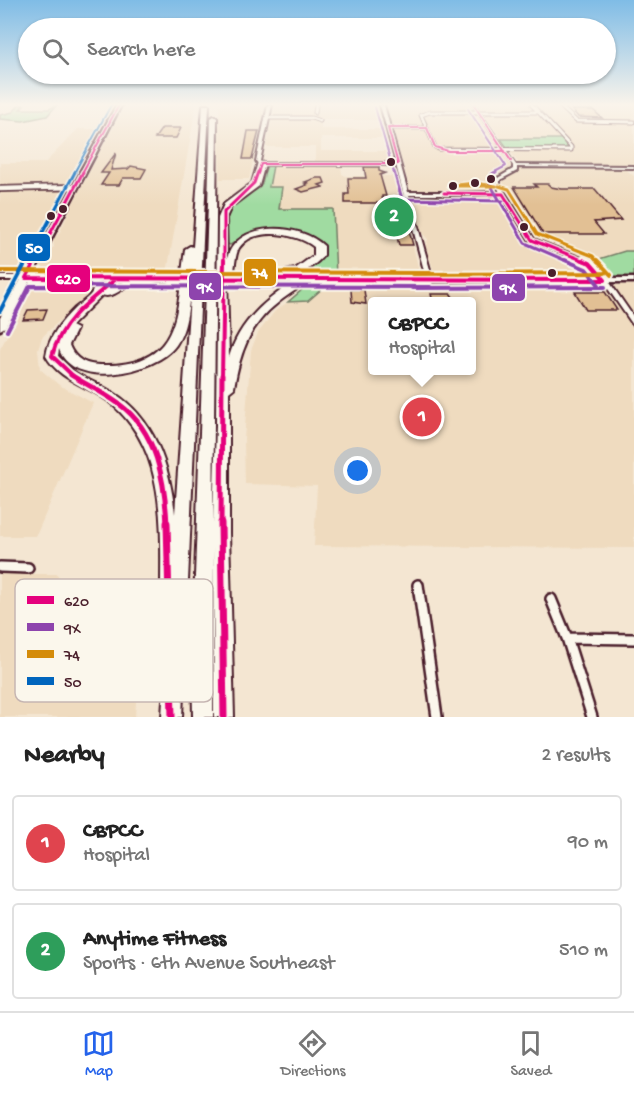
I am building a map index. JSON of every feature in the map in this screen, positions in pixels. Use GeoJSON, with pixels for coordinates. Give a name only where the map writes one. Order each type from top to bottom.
{"type":"FeatureCollection","features":[{"type":"Feature","properties":{"kind":"highway"},"geometry":{"type":"LineString","coordinates":[[178,579],[204,138]]}},
{"type":"Feature","properties":{"kind":"highway"},"geometry":{"type":"LineString","coordinates":[[204,579],[213,138]]}},
{"type":"Feature","properties":{"kind":"highway"},"geometry":{"type":"LineString","coordinates":[[224,717],[221,532],[224,212],[232,201],[256,184],[261,164]]}},
{"type":"Feature","properties":{"kind":"highway"},"geometry":{"type":"LineString","coordinates":[[165,279],[126,284],[104,296],[68,333],[63,348],[67,357],[89,369],[120,370],[150,360],[168,348],[176,333],[182,309],[201,179]]}},
{"type":"Feature","properties":{"kind":"highway"},"geometry":{"type":"LineString","coordinates":[[222,310],[231,254],[241,241],[262,234],[288,233],[306,237],[319,246],[319,255],[309,266],[292,273],[256,279]]}},
{"type":"Feature","properties":{"kind":"highway"},"geometry":{"type":"LineString","coordinates":[[80,279],[99,286],[97,296]]}},
{"type":"Feature","properties":{"kind":"highway"},"geometry":{"type":"LineString","coordinates":[[116,279],[56,338],[52,356],[60,367],[102,392],[131,413],[146,432],[157,455],[168,512],[170,579]]}},
{"type":"Feature","properties":{"kind":"highway"},"geometry":{"type":"LineString","coordinates":[[223,425],[234,355],[243,332],[262,309],[304,279]]}},
{"type":"Feature","properties":{"kind":"highway"},"geometry":{"type":"LineString","coordinates":[[172,702],[172,717]]}},
{"type":"Feature","properties":{"kind":"highway"},"geometry":{"type":"LineString","coordinates":[[203,702],[203,717]]}},
{"type":"Feature","properties":{"kind":"main road"},"geometry":{"type":"LineString","coordinates":[[0,327],[102,138]]}},
{"type":"Feature","properties":{"kind":"main road"},"geometry":{"type":"LineString","coordinates":[[26,278],[339,278]]}},
{"type":"Feature","properties":{"kind":"main road"},"geometry":{"type":"LineString","coordinates":[[304,279],[312,281],[634,280]]}},
{"type":"Feature","properties":{"kind":"street"},"geometry":{"type":"LineString","coordinates":[[263,138],[258,161],[261,164],[398,164]]}},
{"type":"Feature","properties":{"kind":"street"},"geometry":{"type":"LineString","coordinates":[[339,278],[430,280],[391,138]]}},
{"type":"Feature","properties":{"kind":"street"},"geometry":{"type":"LineString","coordinates":[[431,138],[435,147],[439,149],[505,151],[572,149],[562,138]]}},
{"type":"Feature","properties":{"kind":"street"},"geometry":{"type":"LineString","coordinates":[[496,138],[515,166]]}},
{"type":"Feature","properties":{"kind":"street"},"geometry":{"type":"LineString","coordinates":[[515,166],[634,167]]}},
{"type":"Feature","properties":{"kind":"street"},"geometry":{"type":"LineString","coordinates":[[515,166],[515,170],[498,179],[503,194],[532,240],[590,263],[605,280],[634,322]]}},
{"type":"Feature","properties":{"kind":"street"},"geometry":{"type":"LineString","coordinates":[[0,189],[75,187]]}},
{"type":"Feature","properties":{"kind":"street"},"geometry":{"type":"LineString","coordinates":[[406,193],[503,194]]}},
{"type":"Feature","properties":{"kind":"street"},"geometry":{"type":"LineString","coordinates":[[0,278],[26,278]]}},
{"type":"Feature","properties":{"kind":"street"},"geometry":{"type":"LineString","coordinates":[[0,567],[28,567]]}},
{"type":"Feature","properties":{"kind":"street"},"geometry":{"type":"LineString","coordinates":[[418,585],[436,717]]}},
{"type":"Feature","properties":{"kind":"street"},"geometry":{"type":"LineString","coordinates":[[551,599],[567,638],[592,717]]}},
{"type":"Feature","properties":{"kind":"street"},"geometry":{"type":"LineString","coordinates":[[567,638],[634,639]]}},
{"type":"Feature","properties":{"kind":"shaded area"},"geometry":{"type":"Polygon","coordinates":[[[69,138],[93,138],[16,271],[0,274],[0,163],[45,163],[69,138]]]}},
{"type":"Feature","properties":{"kind":"shaded area"},"geometry":{"type":"Polygon","coordinates":[[[107,138],[190,138],[167,273],[38,272],[47,252],[54,247],[53,240],[60,232],[107,138]]]}},
{"type":"Feature","properties":{"kind":"shaded area"},"geometry":{"type":"Polygon","coordinates":[[[219,138],[258,138],[249,179],[220,179],[219,138]]]}},
{"type":"Feature","properties":{"kind":"shaded area"},"geometry":{"type":"Polygon","coordinates":[[[268,138],[321,138],[321,151],[389,151],[392,163],[315,162],[315,147],[266,147],[268,138]]]}},
{"type":"Feature","properties":{"kind":"shaded area"},"geometry":{"type":"Polygon","coordinates":[[[396,138],[492,138],[512,168],[490,179],[498,192],[411,192],[396,138]]]}},
{"type":"Feature","properties":{"kind":"shaded area"},"geometry":{"type":"Polygon","coordinates":[[[501,138],[634,138],[634,165],[519,164],[501,138]]]}},
{"type":"Feature","properties":{"kind":"shaded area"},"geometry":{"type":"Polygon","coordinates":[[[273,166],[341,166],[342,174],[346,176],[396,176],[420,275],[336,276],[332,210],[278,209],[269,187],[273,166]]]}},
{"type":"Feature","properties":{"kind":"shaded area"},"geometry":{"type":"Polygon","coordinates":[[[521,168],[625,169],[634,176],[634,277],[435,275],[426,246],[428,239],[422,233],[413,197],[510,197],[502,181],[521,168]]]}},
{"type":"Feature","properties":{"kind":"shaded area"},"geometry":{"type":"Polygon","coordinates":[[[43,283],[87,283],[96,287],[42,337],[38,350],[40,369],[59,385],[93,403],[36,536],[0,536],[0,349],[10,330],[16,324],[33,286],[43,283]]]}},
{"type":"Feature","properties":{"kind":"shaded area"},"geometry":{"type":"Polygon","coordinates":[[[323,284],[634,285],[634,548],[314,546],[317,486],[245,484],[244,440],[251,350],[258,333],[275,311],[288,302],[323,288],[323,284]]]}},
{"type":"Feature","properties":{"kind":"shaded area"},"geometry":{"type":"Polygon","coordinates":[[[0,574],[57,574],[60,579],[15,579],[15,702],[136,702],[135,717],[0,717],[0,574]]]}},
{"type":"Feature","properties":{"kind":"green space"},"geometry":{"type":"Polygon","coordinates":[[[501,139],[561,139],[568,148],[508,149],[501,139]]]}},
{"type":"Feature","properties":{"kind":"green space"},"geometry":{"type":"Polygon","coordinates":[[[267,166],[273,166],[269,187],[282,187],[279,209],[333,209],[336,276],[297,275],[317,261],[321,251],[321,245],[307,236],[289,232],[260,233],[246,236],[230,245],[227,244],[227,221],[230,211],[246,195],[259,188],[267,166]]]}},
{"type":"Feature","properties":{"kind":"green space"},"geometry":{"type":"Polygon","coordinates":[[[625,251],[634,251],[634,277],[609,276],[599,263],[599,259],[625,251]]]}},
{"type":"Feature","properties":{"kind":"green space"},"geometry":{"type":"Polygon","coordinates":[[[323,284],[323,288],[308,301],[288,302],[303,289],[300,288],[302,285],[323,284]]]}},
{"type":"Feature","properties":{"kind":"building"},"geometry":{"type":"Polygon","coordinates":[[[247,138],[257,138],[252,159],[243,159],[247,138]]]}},
{"type":"Feature","properties":{"kind":"building"},"geometry":{"type":"Polygon","coordinates":[[[116,153],[111,170],[128,169],[131,166],[146,169],[141,178],[123,178],[119,185],[101,185],[109,173],[101,173],[116,153]]]}},
{"type":"Feature","properties":{"kind":"building"},"geometry":{"type":"Polygon","coordinates":[[[364,167],[379,167],[379,171],[385,173],[380,175],[386,196],[382,196],[383,203],[345,203],[345,194],[349,194],[348,178],[366,178],[364,167]]]}},
{"type":"Feature","properties":{"kind":"building"},"geometry":{"type":"Polygon","coordinates":[[[323,178],[325,183],[319,185],[323,187],[303,192],[296,189],[307,185],[305,184],[308,183],[305,182],[323,178]]]}},
{"type":"Feature","properties":{"kind":"building"},"geometry":{"type":"Polygon","coordinates":[[[534,184],[548,184],[551,187],[562,189],[595,189],[621,220],[594,222],[604,234],[543,234],[514,187],[537,187],[534,184]]]}},
{"type":"Feature","properties":{"kind":"building"},"geometry":{"type":"Polygon","coordinates":[[[381,209],[403,209],[413,245],[399,245],[394,224],[384,224],[381,209]]]}},
{"type":"Feature","properties":{"kind":"building"},"geometry":{"type":"Polygon","coordinates":[[[351,290],[364,290],[366,304],[352,302],[351,290]]]}},
{"type":"Feature","properties":{"kind":"building"},"geometry":{"type":"Polygon","coordinates":[[[575,292],[605,292],[617,310],[586,310],[575,292]]]}},
{"type":"Feature","properties":{"kind":"building"},"geometry":{"type":"Polygon","coordinates":[[[431,294],[451,294],[453,297],[432,297],[431,294]]]}},
{"type":"Feature","properties":{"kind":"building"},"geometry":{"type":"Polygon","coordinates":[[[47,309],[43,319],[23,320],[28,310],[47,309]]]}},
{"type":"Feature","properties":{"kind":"transit line","name":"50"},"geometry":{"type":"LineString","coordinates":[[0,311],[93,138]]}},
{"type":"Feature","properties":{"kind":"transit line","name":"620"},"geometry":{"type":"LineString","coordinates":[[101,138],[26,278],[605,280]]}},
{"type":"Feature","properties":{"kind":"transit line","name":"9X"},"geometry":{"type":"LineString","coordinates":[[384,138],[402,199],[503,201]]}},
{"type":"Feature","properties":{"kind":"transit line","name":"620"},"geometry":{"type":"LineString","coordinates":[[224,717],[221,533],[224,212],[254,183],[261,164],[398,164],[391,138]]}},
{"type":"Feature","properties":{"kind":"transit line","name":"620"},"geometry":{"type":"LineString","coordinates":[[431,138],[435,147],[448,151],[505,151]]}},
{"type":"Feature","properties":{"kind":"transit line","name":"9X"},"geometry":{"type":"LineString","coordinates":[[488,138],[506,166],[492,174],[490,184],[525,243],[586,269],[599,285]]}},
{"type":"Feature","properties":{"kind":"transit line","name":"620"},"geometry":{"type":"LineString","coordinates":[[496,138],[511,161]]}},
{"type":"Feature","properties":{"kind":"transit line","name":"74"},"geometry":{"type":"LineString","coordinates":[[496,186],[474,183],[449,186],[497,186]]}},
{"type":"Feature","properties":{"kind":"transit line","name":"74"},"geometry":{"type":"LineString","coordinates":[[499,186],[509,189],[537,234],[593,256],[611,275]]}},
{"type":"Feature","properties":{"kind":"transit line","name":"620"},"geometry":{"type":"LineString","coordinates":[[444,193],[503,194]]}},
{"type":"Feature","properties":{"kind":"transit line","name":"620"},"geometry":{"type":"LineString","coordinates":[[503,194],[532,240],[590,263],[605,280]]}},
{"type":"Feature","properties":{"kind":"transit line","name":"74"},"geometry":{"type":"LineString","coordinates":[[0,271],[430,273]]}},
{"type":"Feature","properties":{"kind":"transit line","name":"74"},"geometry":{"type":"LineString","coordinates":[[412,274],[605,273]]}},
{"type":"Feature","properties":{"kind":"transit line","name":"620"},"geometry":{"type":"LineString","coordinates":[[116,279],[76,312],[61,332],[52,356],[71,375],[129,412],[149,440],[157,458],[165,498],[169,579]]}},
{"type":"Feature","properties":{"kind":"transit line","name":"9X"},"geometry":{"type":"LineString","coordinates":[[7,331],[30,286],[430,287]]}},
{"type":"Feature","properties":{"kind":"transit line","name":"9X"},"geometry":{"type":"LineString","coordinates":[[412,288],[605,287]]}},
{"type":"Feature","properties":{"kind":"transit line","name":"620"},"geometry":{"type":"LineString","coordinates":[[172,702],[172,717]]}},
{"type":"Feature","properties":{"kind":"place","name":"Anytime Fitness"},"geometry":{"type":"Point","coordinates":[394,217]}},
{"type":"Feature","properties":{"kind":"place","name":"CBPCC"},"geometry":{"type":"Point","coordinates":[422,417]}}]}
